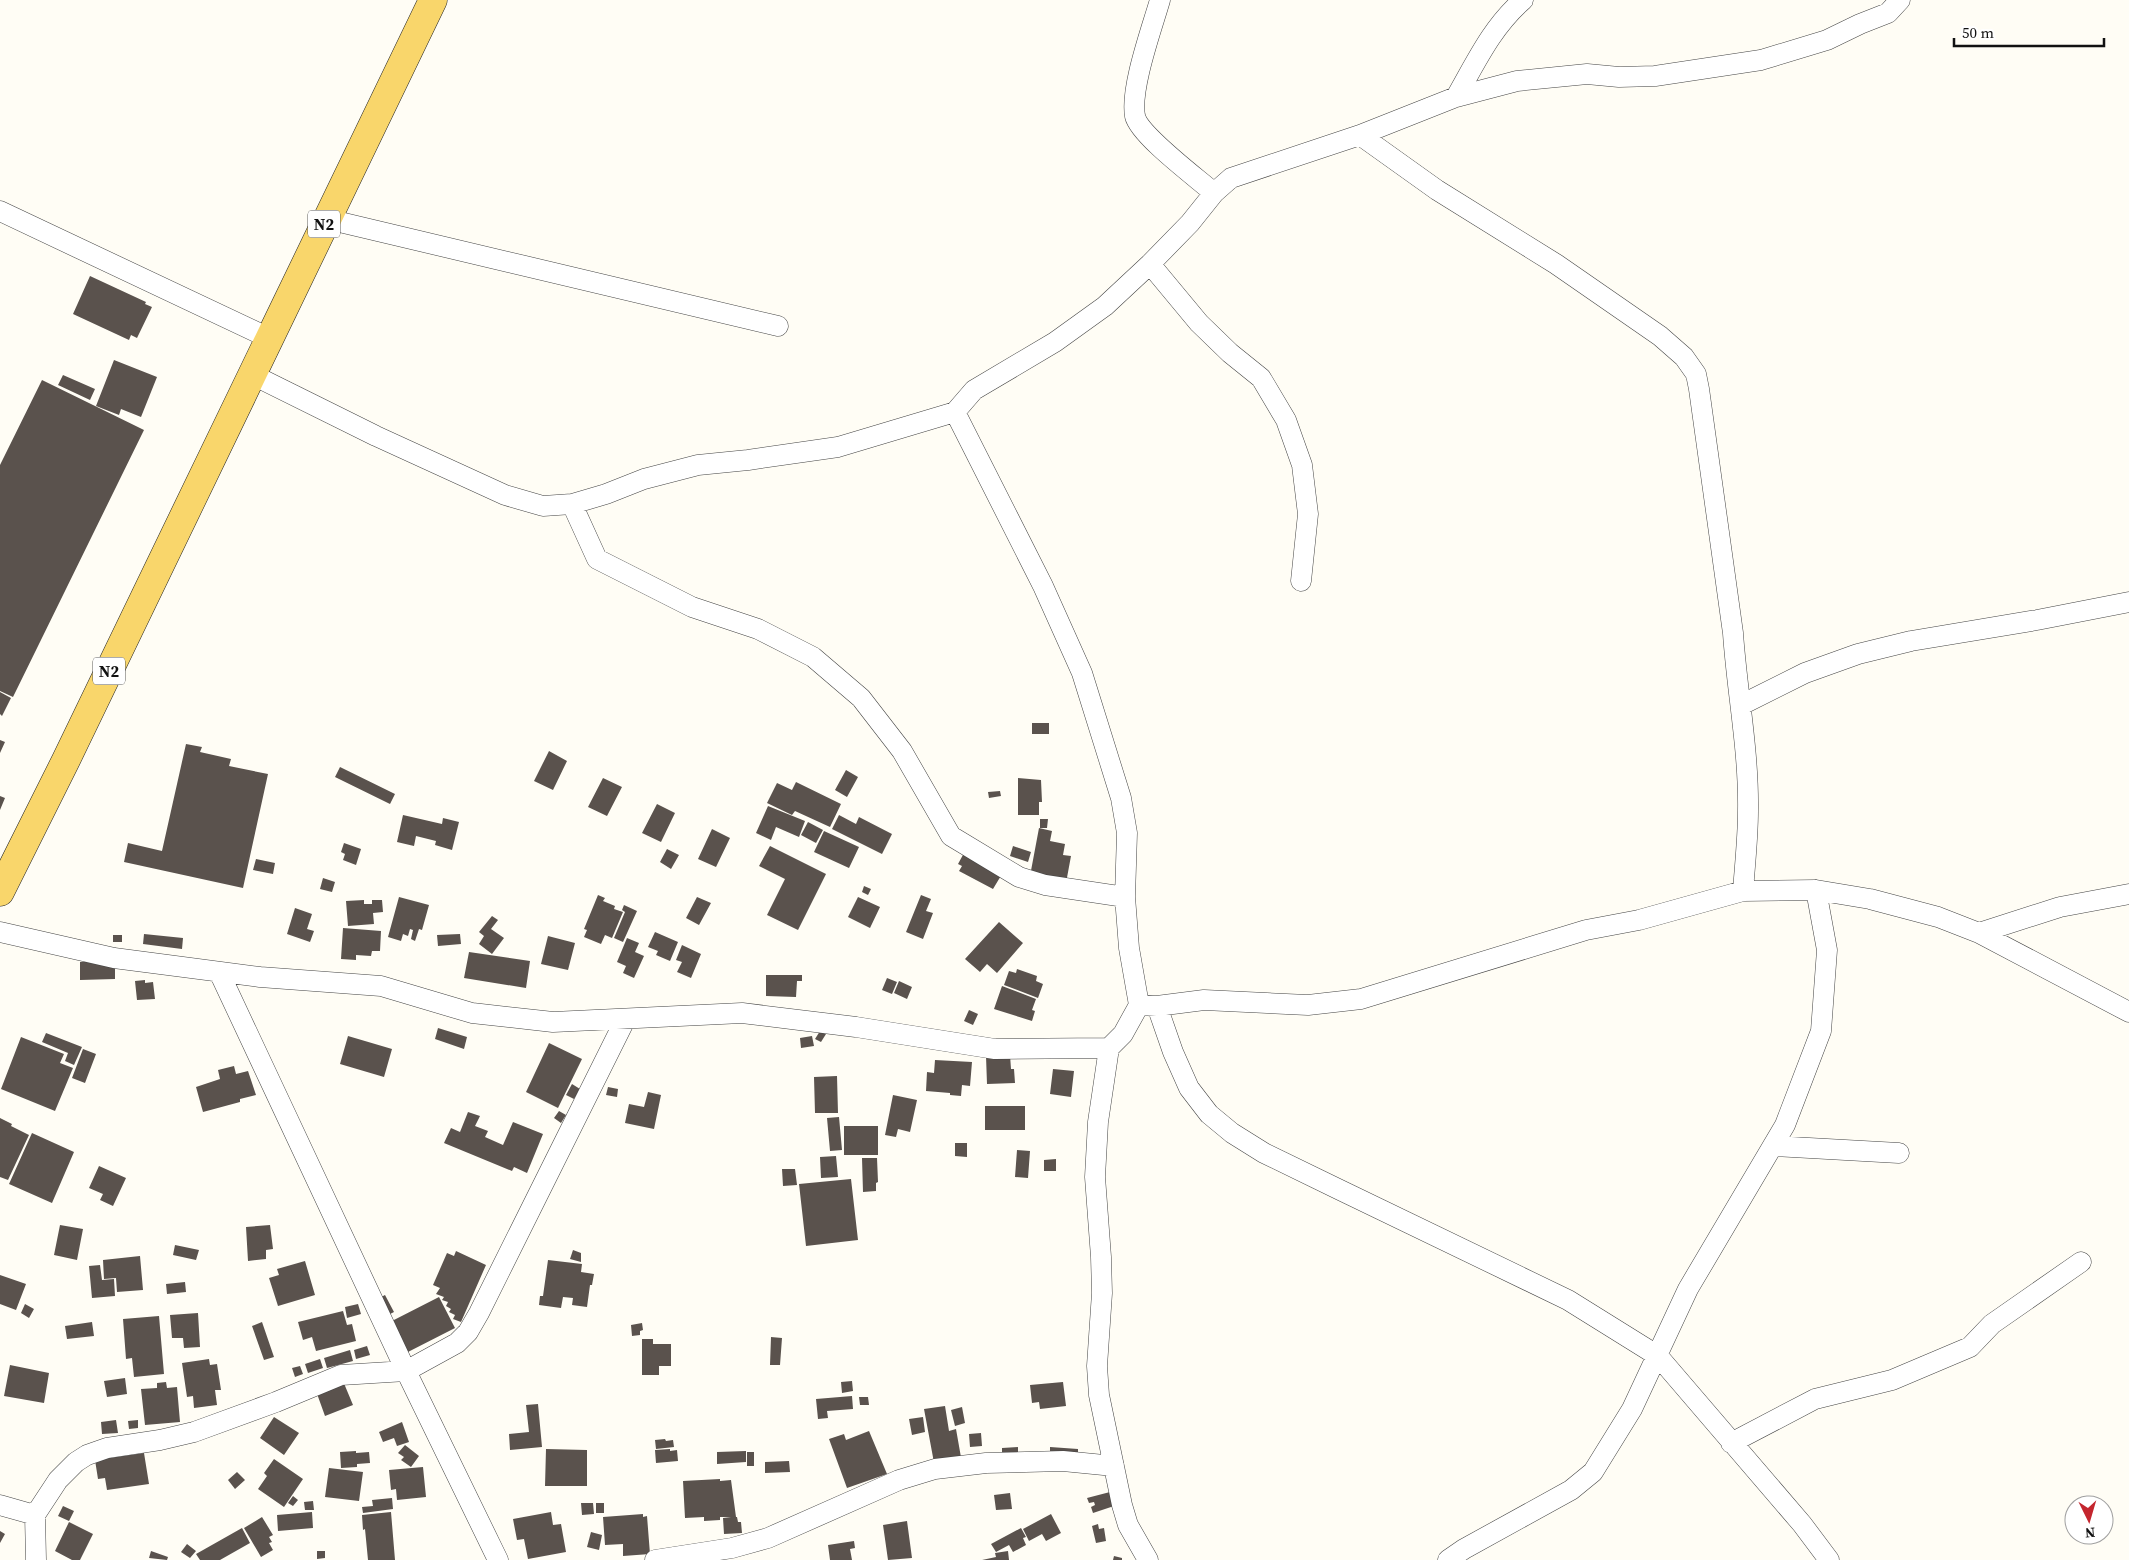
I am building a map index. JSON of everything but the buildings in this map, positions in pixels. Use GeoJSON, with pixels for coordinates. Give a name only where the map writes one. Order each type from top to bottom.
{"type":"FeatureCollection","features":[{"type":"Feature","properties":{"kind":"main road","name":"N2"},"geometry":{"type":"LineString","coordinates":[[0,892],[66,760],[432,0]]}},
{"type":"Feature","properties":{"kind":"street"},"geometry":{"type":"LineString","coordinates":[[1160,0],[1143,56],[1135,117],[1146,134],[1214,193]]}},
{"type":"Feature","properties":{"kind":"street"},"geometry":{"type":"LineString","coordinates":[[1456,97],[1489,37],[1508,12],[1523,0]]}},
{"type":"Feature","properties":{"kind":"street"},"geometry":{"type":"LineString","coordinates":[[251,374],[384,440],[505,496],[543,506],[572,504],[606,494],[644,479],[698,464],[748,460],[838,447],[955,412],[974,390],[1055,342],[1105,306],[1150,264],[1190,222],[1214,193],[1231,178],[1360,135],[1456,97],[1517,81],[1587,74],[1619,77],[1655,76],[1761,60],[1826,40],[1888,13],[1900,0]]}},
{"type":"Feature","properties":{"kind":"street"},"geometry":{"type":"LineString","coordinates":[[1360,135],[1437,190],[1556,264],[1660,336],[1684,358],[1696,374],[1731,613],[1741,705],[1748,811],[1743,891]]}},
{"type":"Feature","properties":{"kind":"street"},"geometry":{"type":"LineString","coordinates":[[0,211],[269,338]]}},
{"type":"Feature","properties":{"kind":"street"},"geometry":{"type":"LineString","coordinates":[[327,219],[778,326]]}},
{"type":"Feature","properties":{"kind":"street"},"geometry":{"type":"LineString","coordinates":[[1150,264],[1199,323],[1230,353],[1260,378],[1286,420],[1302,465],[1308,514],[1301,580]]}},
{"type":"Feature","properties":{"kind":"street"},"geometry":{"type":"LineString","coordinates":[[955,412],[1043,586],[1082,673],[1122,798],[1127,833],[1125,897],[1129,948],[1148,1005],[1173,1052],[1188,1088],[1209,1114],[1232,1133],[1264,1153],[1568,1300],[1658,1356],[1802,1524],[1829,1560]]}},
{"type":"Feature","properties":{"kind":"street"},"geometry":{"type":"LineString","coordinates":[[572,504],[597,559],[692,607],[758,629],[813,657],[861,698],[902,751],[951,836],[1019,877],[1045,885],[1125,897]]}},
{"type":"Feature","properties":{"kind":"street"},"geometry":{"type":"LineString","coordinates":[[1741,705],[1805,673],[1858,654],[1911,641],[2037,620],[2129,602]]}},
{"type":"Feature","properties":{"kind":"street"},"geometry":{"type":"LineString","coordinates":[[1448,1560],[1464,1549],[1570,1490],[1593,1472],[1632,1409],[1688,1289],[1785,1125],[1822,1030],[1827,950],[1816,890]]}},
{"type":"Feature","properties":{"kind":"street"},"geometry":{"type":"LineString","coordinates":[[1148,1560],[1128,1525],[1099,1396],[1097,1366],[1102,1293],[1095,1176],[1098,1122],[1109,1048],[1148,1005],[1204,1000],[1308,1004],[1362,999],[1586,930],[1639,920],[1743,891],[1816,890],[1870,899],[1938,916],[1979,933],[2129,1012]]}},
{"type":"Feature","properties":{"kind":"street"},"geometry":{"type":"LineString","coordinates":[[1979,933],[2060,906],[2129,894]]}},
{"type":"Feature","properties":{"kind":"street"},"geometry":{"type":"LineString","coordinates":[[0,932],[114,958],[260,977],[381,986],[472,1013],[553,1022],[742,1013],[856,1027],[995,1049],[1109,1048]]}},
{"type":"Feature","properties":{"kind":"street"},"geometry":{"type":"LineString","coordinates":[[219,972],[406,1371],[498,1560]]}},
{"type":"Feature","properties":{"kind":"street"},"geometry":{"type":"LineString","coordinates":[[36,1560],[36,1515],[58,1480],[76,1462],[87,1455],[107,1448],[160,1440],[194,1432],[276,1402],[341,1375],[406,1371],[457,1343],[468,1332],[625,1020]]}},
{"type":"Feature","properties":{"kind":"street"},"geometry":{"type":"LineString","coordinates":[[1772,1146],[1899,1153]]}},
{"type":"Feature","properties":{"kind":"street"},"geometry":{"type":"LineString","coordinates":[[1731,1443],[1815,1399],[1892,1380],[1970,1347],[1992,1324],[2081,1262]]}},
{"type":"Feature","properties":{"kind":"street"},"geometry":{"type":"LineString","coordinates":[[655,1560],[732,1548],[768,1538],[899,1480],[935,1469],[986,1463],[1063,1461],[1114,1466]]}},
{"type":"Feature","properties":{"kind":"street"},"geometry":{"type":"LineString","coordinates":[[0,1505],[36,1515]]}}]}
